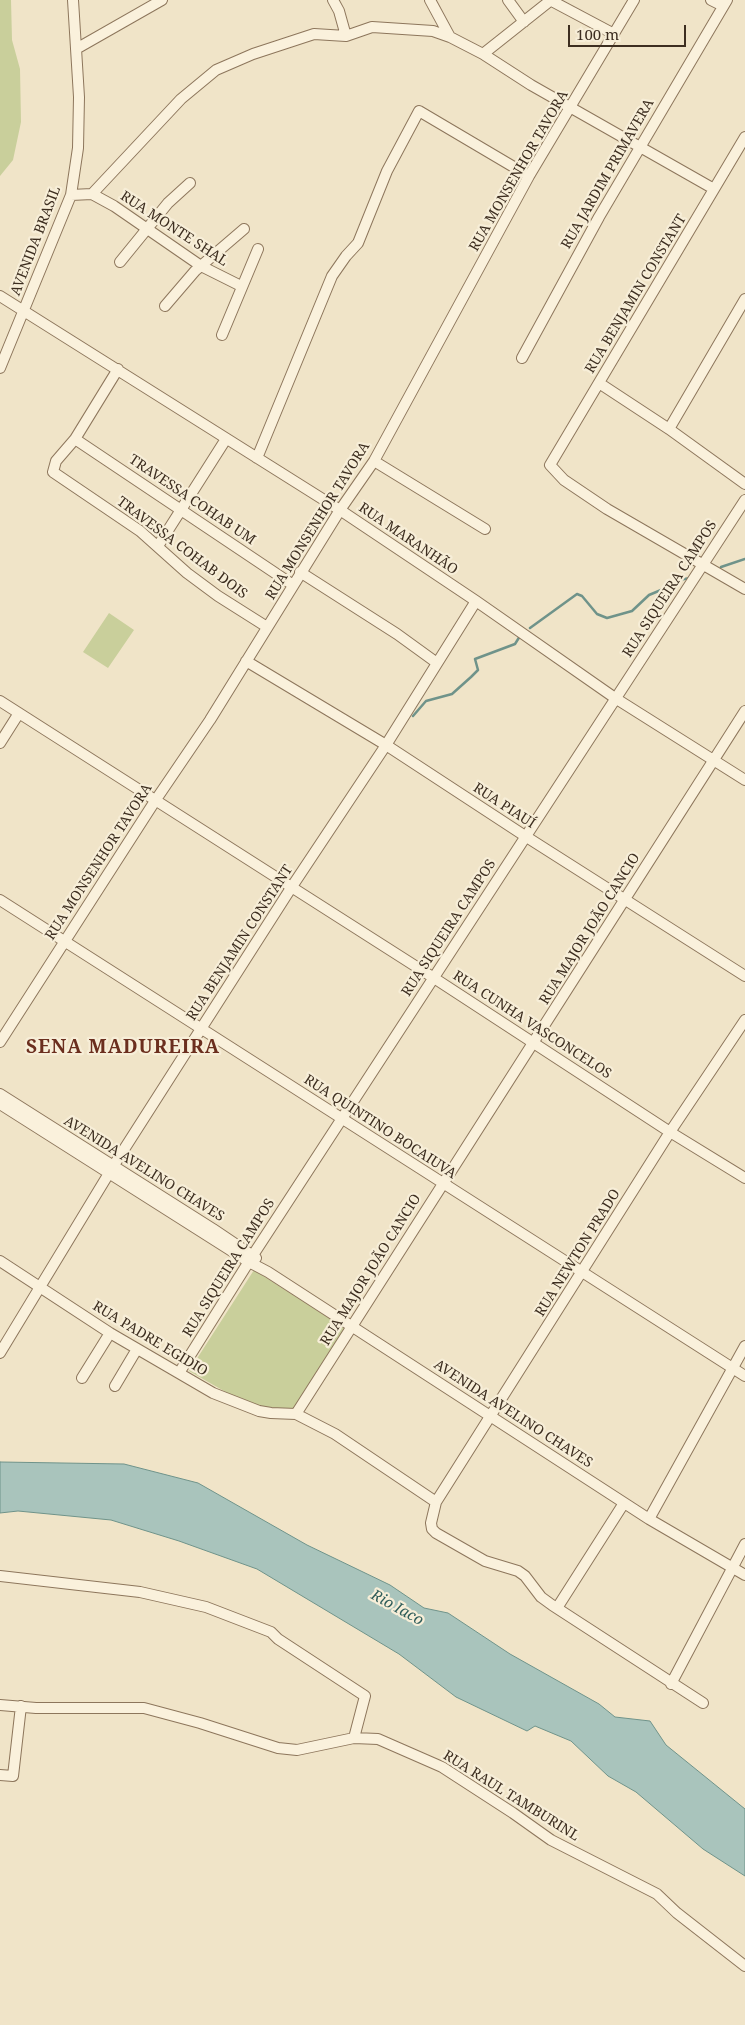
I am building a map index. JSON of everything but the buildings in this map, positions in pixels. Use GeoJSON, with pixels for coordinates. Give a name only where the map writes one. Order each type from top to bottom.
{"type":"FeatureCollection","features":[{"type":"Feature","properties":{"kind":"street","name":"AVENIDA BRASIL"},"geometry":{"type":"LineString","coordinates":[[0,368],[71,195],[78,148],[73,0]]}},
{"type":"Feature","properties":{"kind":"street"},"geometry":{"type":"LineString","coordinates":[[76,49],[162,0]]}},
{"type":"Feature","properties":{"kind":"street"},"geometry":{"type":"LineString","coordinates":[[333,0],[339,11],[346,36]]}},
{"type":"Feature","properties":{"kind":"street"},"geometry":{"type":"LineString","coordinates":[[430,0],[450,37]]}},
{"type":"Feature","properties":{"kind":"street"},"geometry":{"type":"LineString","coordinates":[[508,0],[524,22]]}},
{"type":"Feature","properties":{"kind":"street"},"geometry":{"type":"LineString","coordinates":[[483,54],[551,0],[614,34]]}},
{"type":"Feature","properties":{"kind":"street","name":"RUA MONSENHOR TAVORA"},"geometry":{"type":"LineString","coordinates":[[0,1042],[64,940],[210,720],[300,572],[374,461],[529,176],[634,0]]}},
{"type":"Feature","properties":{"kind":"street"},"geometry":{"type":"LineString","coordinates":[[711,0],[725,3]]}},
{"type":"Feature","properties":{"kind":"street","name":"RUA JARDIM PRIMAVERA"},"geometry":{"type":"LineString","coordinates":[[522,358],[639,146],[725,3]]}},
{"type":"Feature","properties":{"kind":"street"},"geometry":{"type":"LineString","coordinates":[[71,195],[92,194],[182,99],[216,70],[253,54],[314,34],[346,36],[372,27],[434,31],[450,37],[483,54],[531,85],[714,189]]}},
{"type":"Feature","properties":{"kind":"street"},"geometry":{"type":"LineString","coordinates":[[257,458],[332,276],[358,243],[387,171],[419,111],[529,176]]}},
{"type":"Feature","properties":{"kind":"street","name":"RUA BENJAMIN CONSTANT"},"geometry":{"type":"LineString","coordinates":[[702,564],[607,509],[564,480],[550,465],[745,137]]}},
{"type":"Feature","properties":{"kind":"street"},"geometry":{"type":"LineString","coordinates":[[120,262],[145,229],[190,182]]}},
{"type":"Feature","properties":{"kind":"street","name":"RUA MONTE SHAL"},"geometry":{"type":"LineString","coordinates":[[92,194],[114,206],[201,266],[241,286]]}},
{"type":"Feature","properties":{"kind":"street"},"geometry":{"type":"LineString","coordinates":[[165,306],[201,266],[244,229]]}},
{"type":"Feature","properties":{"kind":"street"},"geometry":{"type":"LineString","coordinates":[[222,335],[258,249]]}},
{"type":"Feature","properties":{"kind":"street","name":"RUA MARANHÃO"},"geometry":{"type":"LineString","coordinates":[[0,296],[340,510],[476,601],[615,698],[745,780]]}},
{"type":"Feature","properties":{"kind":"street"},"geometry":{"type":"LineString","coordinates":[[669,429],[745,299]]}},
{"type":"Feature","properties":{"kind":"street"},"geometry":{"type":"LineString","coordinates":[[75,439],[118,369]]}},
{"type":"Feature","properties":{"kind":"street"},"geometry":{"type":"LineString","coordinates":[[600,383],[669,429],[745,484]]}},
{"type":"Feature","properties":{"kind":"street","name":"TRAVESSA COHAB DOIS"},"geometry":{"type":"LineString","coordinates":[[75,439],[54,465],[53,472],[55,475],[140,530],[187,573],[218,596],[267,627]]}},
{"type":"Feature","properties":{"kind":"street","name":"TRAVESSA COHAB UM"},"geometry":{"type":"LineString","coordinates":[[75,439],[293,585]]}},
{"type":"Feature","properties":{"kind":"street"},"geometry":{"type":"LineString","coordinates":[[158,546],[226,439]]}},
{"type":"Feature","properties":{"kind":"street"},"geometry":{"type":"LineString","coordinates":[[374,461],[485,529]]}},
{"type":"Feature","properties":{"kind":"street","name":"RUA SIQUEIRA CAMPOS"},"geometry":{"type":"LineString","coordinates":[[178,1373],[341,1119],[745,500]]}},
{"type":"Feature","properties":{"kind":"street"},"geometry":{"type":"LineString","coordinates":[[702,564],[745,589]]}},
{"type":"Feature","properties":{"kind":"street"},"geometry":{"type":"LineString","coordinates":[[300,572],[437,662]]}},
{"type":"Feature","properties":{"kind":"street","name":"RUA BENJAMIN CONSTANT"},"geometry":{"type":"LineString","coordinates":[[0,1353],[112,1169],[476,601]]}},
{"type":"Feature","properties":{"kind":"street","name":"RUA PIAUÍ"},"geometry":{"type":"LineString","coordinates":[[246,662],[318,702],[386,744],[525,836],[745,976]]}},
{"type":"Feature","properties":{"kind":"street","name":"RUA CUNHA VASCONCELOS"},"geometry":{"type":"LineString","coordinates":[[0,701],[434,978],[670,1132],[745,1178]]}},
{"type":"Feature","properties":{"kind":"street","name":"RUA MAJOR JOÃO CANCIO"},"geometry":{"type":"LineString","coordinates":[[296,1414],[745,711]]}},
{"type":"Feature","properties":{"kind":"street"},"geometry":{"type":"LineString","coordinates":[[0,742],[19,713]]}},
{"type":"Feature","properties":{"kind":"street","name":"RUA QUINTINO BOCAIUVA"},"geometry":{"type":"LineString","coordinates":[[0,900],[745,1376]]}},
{"type":"Feature","properties":{"kind":"street","name":"RUA NEWTON PRADO"},"geometry":{"type":"LineString","coordinates":[[436,1502],[670,1132],[745,1020]]}},
{"type":"Feature","properties":{"kind":"street","name":"AVENIDA AVELINO CHAVES"},"geometry":{"type":"LineString","coordinates":[[0,1094],[112,1169],[251,1258],[268,1272],[624,1503],[745,1575]]}},
{"type":"Feature","properties":{"kind":"street","name":"AVENIDA AVELINO CHAVES"},"geometry":{"type":"LineString","coordinates":[[0,1104],[112,1169]]}},
{"type":"Feature","properties":{"kind":"street","name":"RUA PADRE EGIDIO"},"geometry":{"type":"LineString","coordinates":[[0,1261],[41,1286],[110,1334],[213,1393],[259,1411],[296,1414]]}},
{"type":"Feature","properties":{"kind":"street"},"geometry":{"type":"LineString","coordinates":[[82,1378],[110,1334]]}},
{"type":"Feature","properties":{"kind":"street"},"geometry":{"type":"LineString","coordinates":[[649,1519],[745,1346]]}},
{"type":"Feature","properties":{"kind":"street"},"geometry":{"type":"LineString","coordinates":[[115,1386],[137,1349]]}},
{"type":"Feature","properties":{"kind":"street"},"geometry":{"type":"LineString","coordinates":[[296,1414],[335,1434],[436,1502],[431,1523],[432,1529],[484,1561],[518,1571],[525,1576],[541,1597],[556,1608],[703,1703]]}},
{"type":"Feature","properties":{"kind":"street"},"geometry":{"type":"LineString","coordinates":[[556,1608],[624,1503]]}},
{"type":"Feature","properties":{"kind":"street"},"geometry":{"type":"LineString","coordinates":[[671,1684],[745,1544]]}},
{"type":"Feature","properties":{"kind":"street"},"geometry":{"type":"LineString","coordinates":[[0,1576],[140,1592],[206,1607],[271,1632],[278,1639],[365,1696],[354,1738]]}},
{"type":"Feature","properties":{"kind":"street","name":"RUA RAUL TAMBURINL"},"geometry":{"type":"LineString","coordinates":[[0,1705],[144,1708],[200,1723],[278,1748],[298,1750],[354,1738],[378,1739],[442,1767],[460,1777],[551,1840],[657,1894],[677,1913],[745,1966]]}},
{"type":"Feature","properties":{"kind":"street"},"geometry":{"type":"LineString","coordinates":[[0,1775],[13,1776],[21,1706]]}},
{"type":"Feature","properties":{"kind":"green space"},"geometry":{"type":"Polygon","coordinates":[[[0,0],[11,0],[12,40],[20,69],[21,122],[13,160],[0,176],[0,0]]]}},
{"type":"Feature","properties":{"kind":"green space"},"geometry":{"type":"Polygon","coordinates":[[[109,613],[134,630],[108,668],[83,652],[109,613]]]}},
{"type":"Feature","properties":{"kind":"green space"},"geometry":{"type":"Polygon","coordinates":[[[254,1270],[346,1329],[292,1411],[263,1410],[238,1399],[189,1371],[254,1270]]]}},
{"type":"Feature","properties":{"kind":"water","name":"Rio Iaco"},"geometry":{"type":"Polygon","coordinates":[[[0,1462],[124,1464],[198,1483],[307,1545],[390,1585],[424,1608],[448,1613],[510,1654],[599,1704],[615,1717],[650,1721],[666,1745],[745,1809],[745,1876],[703,1849],[636,1792],[608,1776],[571,1741],[535,1726],[527,1731],[456,1697],[399,1654],[257,1569],[179,1541],[111,1520],[18,1511],[0,1513],[0,1462]]]}},
{"type":"Feature","properties":{"kind":"waterway"},"geometry":{"type":"LineString","coordinates":[[721,567],[745,559]]}},
{"type":"Feature","properties":{"kind":"waterway"},"geometry":{"type":"LineString","coordinates":[[679,580],[690,578]]}},
{"type":"Feature","properties":{"kind":"waterway"},"geometry":{"type":"LineString","coordinates":[[530,628],[577,594],[582,596],[597,614],[607,618],[632,611],[649,595],[673,585]]}},
{"type":"Feature","properties":{"kind":"waterway"},"geometry":{"type":"LineString","coordinates":[[413,716],[426,701],[452,694],[471,677],[478,670],[475,659],[515,644],[520,636]]}},
{"type":"Feature","properties":{"kind":"district","name":"SENA MADUREIRA"},"geometry":{"type":"Point","coordinates":[123,1048]}}]}
